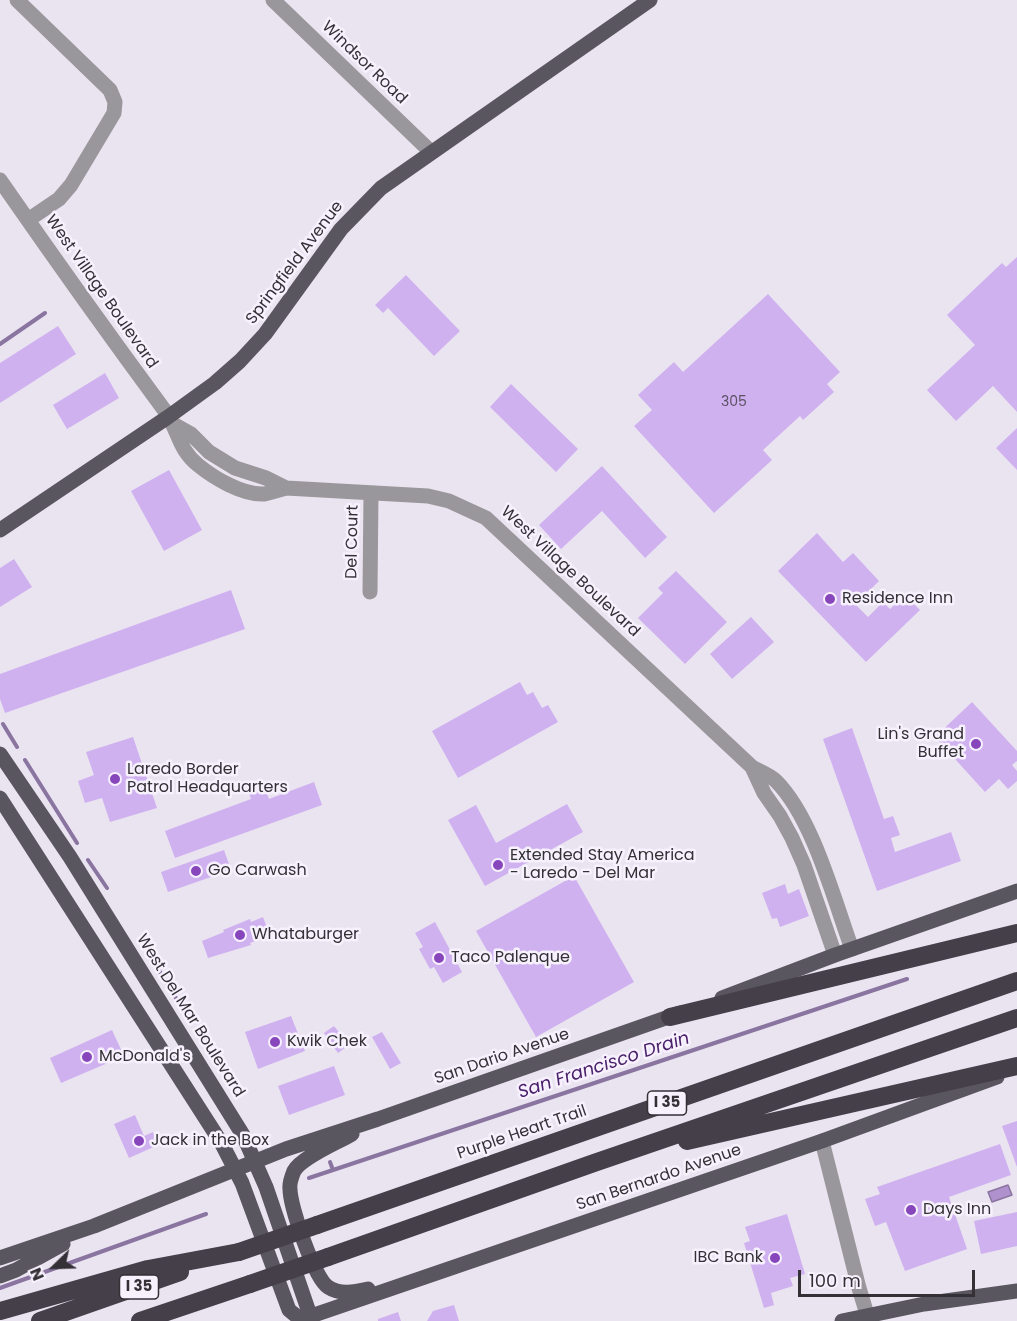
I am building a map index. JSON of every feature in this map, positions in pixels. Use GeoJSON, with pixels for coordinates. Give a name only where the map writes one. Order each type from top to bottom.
{"type":"FeatureCollection","features":[{"type":"Feature","properties":{"kind":"highway"},"geometry":{"type":"LineString","coordinates":[[670,1017],[1017,933]]}},
{"type":"Feature","properties":{"kind":"highway","name":"Purple Heart Trail"},"geometry":{"type":"LineString","coordinates":[[40,1321],[1017,981]]}},
{"type":"Feature","properties":{"kind":"highway","name":"I 35"},"geometry":{"type":"LineString","coordinates":[[140,1321],[1017,1018]]}},
{"type":"Feature","properties":{"kind":"highway"},"geometry":{"type":"LineString","coordinates":[[594,1163],[1017,1068]]}},
{"type":"Feature","properties":{"kind":"highway"},"geometry":{"type":"LineString","coordinates":[[0,1311],[148,1269],[239,1252]]}},
{"type":"Feature","properties":{"kind":"highway"},"geometry":{"type":"LineString","coordinates":[[152,1321],[174,1309]]}},
{"type":"Feature","properties":{"kind":"main road","name":"Springfield Avenue"},"geometry":{"type":"LineString","coordinates":[[0,530],[172,421],[240,361],[265,334],[322,252],[358,210],[381,188],[650,0]]}},
{"type":"Feature","properties":{"kind":"main road","name":"West Del Mar Boulevard"},"geometry":{"type":"LineString","coordinates":[[0,754],[41,812],[127,946],[243,1135],[255,1160],[312,1319]]}},
{"type":"Feature","properties":{"kind":"main road"},"geometry":{"type":"LineString","coordinates":[[0,798],[152,1033],[235,1168],[289,1310],[299,1318],[312,1319]]}},
{"type":"Feature","properties":{"kind":"main road"},"geometry":{"type":"LineString","coordinates":[[18,826],[41,812]]}},
{"type":"Feature","properties":{"kind":"main road","name":"San Dario Avenue"},"geometry":{"type":"LineString","coordinates":[[0,1258],[94,1226],[255,1160],[670,1017],[835,955],[1017,891]]}},
{"type":"Feature","properties":{"kind":"main road"},"geometry":{"type":"LineString","coordinates":[[103,958],[127,946]]}},
{"type":"Feature","properties":{"kind":"main road"},"geometry":{"type":"LineString","coordinates":[[152,1033],[180,1032]]}},
{"type":"Feature","properties":{"kind":"main road","name":"San Bernardo Avenue"},"geometry":{"type":"LineString","coordinates":[[312,1319],[433,1274],[822,1141],[1017,1068]]}},
{"type":"Feature","properties":{"kind":"main road"},"geometry":{"type":"LineString","coordinates":[[378,1119],[325,1150],[301,1161],[293,1173],[289,1186],[291,1204],[318,1276],[326,1286],[338,1292],[352,1293],[433,1274]]}},
{"type":"Feature","properties":{"kind":"main road"},"geometry":{"type":"LineString","coordinates":[[0,1276],[16,1270],[94,1226]]}},
{"type":"Feature","properties":{"kind":"main road"},"geometry":{"type":"LineString","coordinates":[[842,1321],[868,1319],[924,1304],[1017,1291]]}},
{"type":"Feature","properties":{"kind":"street"},"geometry":{"type":"LineString","coordinates":[[17,0],[110,90],[115,102],[114,113],[72,185],[59,199],[28,220]]}},
{"type":"Feature","properties":{"kind":"street","name":"Windsor Road"},"geometry":{"type":"LineString","coordinates":[[273,0],[431,152]]}},
{"type":"Feature","properties":{"kind":"street","name":"West Village Boulevard"},"geometry":{"type":"LineString","coordinates":[[0,180],[95,317],[172,421],[182,449],[196,464],[209,474],[248,492],[264,494],[286,488],[428,496],[449,501],[486,518],[752,767],[775,779],[804,823],[852,949]]}},
{"type":"Feature","properties":{"kind":"street","name":"Del Court"},"geometry":{"type":"LineString","coordinates":[[370,592],[371,493]]}},
{"type":"Feature","properties":{"kind":"street","name":"West Village Boulevard"},"geometry":{"type":"LineString","coordinates":[[752,767],[764,793],[792,838],[835,955]]}},
{"type":"Feature","properties":{"kind":"street"},"geometry":{"type":"LineString","coordinates":[[822,1141],[868,1319]]}},
{"type":"Feature","properties":{"kind":"shaded area"},"geometry":{"type":"Polygon","coordinates":[[[1008,1185],[1012,1195],[992,1202],[988,1192],[1008,1185]]]}},
{"type":"Feature","properties":{"kind":"building"},"geometry":{"type":"Polygon","coordinates":[[[1017,257],[1017,412],[993,386],[956,421],[927,390],[975,345],[947,315],[1002,263],[1006,267],[1017,257]]]}},
{"type":"Feature","properties":{"kind":"building"},"geometry":{"type":"Polygon","coordinates":[[[406,275],[460,331],[434,356],[388,308],[383,313],[375,305],[406,275]]]}},
{"type":"Feature","properties":{"kind":"building"},"geometry":{"type":"Polygon","coordinates":[[[768,294],[840,372],[827,384],[834,392],[803,420],[800,416],[763,450],[772,460],[714,513],[634,426],[652,410],[638,395],[674,362],[683,372],[768,294]]]}},
{"type":"Feature","properties":{"kind":"building"},"geometry":{"type":"Polygon","coordinates":[[[58,326],[76,354],[0,403],[0,363],[58,326]]]}},
{"type":"Feature","properties":{"kind":"building"},"geometry":{"type":"Polygon","coordinates":[[[105,373],[119,398],[67,429],[53,405],[105,373]]]}},
{"type":"Feature","properties":{"kind":"building"},"geometry":{"type":"Polygon","coordinates":[[[511,384],[578,449],[556,472],[490,407],[511,384]]]}},
{"type":"Feature","properties":{"kind":"building"},"geometry":{"type":"Polygon","coordinates":[[[1017,428],[1017,470],[996,448],[1017,428]]]}},
{"type":"Feature","properties":{"kind":"building"},"geometry":{"type":"Polygon","coordinates":[[[602,466],[667,537],[645,558],[602,511],[561,549],[539,525],[602,466]]]}},
{"type":"Feature","properties":{"kind":"building"},"geometry":{"type":"Polygon","coordinates":[[[169,470],[202,530],[164,551],[131,491],[169,470]]]}},
{"type":"Feature","properties":{"kind":"building","name":"Residence Inn"},"geometry":{"type":"Polygon","coordinates":[[[817,533],[843,562],[853,553],[879,581],[862,598],[859,594],[852,601],[868,617],[883,602],[890,609],[905,595],[920,610],[866,662],[778,571],[817,533]]]}},
{"type":"Feature","properties":{"kind":"building"},"geometry":{"type":"Polygon","coordinates":[[[14,559],[32,587],[0,607],[0,568],[14,559]]]}},
{"type":"Feature","properties":{"kind":"building"},"geometry":{"type":"Polygon","coordinates":[[[676,571],[727,622],[685,664],[638,618],[663,593],[658,588],[676,571]]]}},
{"type":"Feature","properties":{"kind":"building"},"geometry":{"type":"Polygon","coordinates":[[[231,590],[245,629],[5,713],[0,699],[0,674],[231,590]]]}},
{"type":"Feature","properties":{"kind":"building"},"geometry":{"type":"Polygon","coordinates":[[[751,617],[774,642],[732,679],[710,654],[751,617]]]}},
{"type":"Feature","properties":{"kind":"building"},"geometry":{"type":"Polygon","coordinates":[[[520,682],[527,695],[533,692],[542,708],[548,705],[558,722],[458,778],[432,731],[520,682]]]}},
{"type":"Feature","properties":{"kind":"building","name":"Lin's Grand Buffet"},"geometry":{"type":"Polygon","coordinates":[[[972,702],[1017,751],[1017,761],[1012,765],[1017,771],[1017,781],[1008,789],[999,779],[985,792],[935,737],[972,702]]]}},
{"type":"Feature","properties":{"kind":"building"},"geometry":{"type":"Polygon","coordinates":[[[852,728],[884,819],[893,816],[900,835],[891,838],[895,852],[951,832],[961,861],[877,891],[823,739],[852,728]]]}},
{"type":"Feature","properties":{"kind":"building","name":"Laredo Border Patrol Headquarters"},"geometry":{"type":"Polygon","coordinates":[[[133,737],[157,808],[110,822],[102,798],[85,803],[78,781],[94,775],[86,752],[133,737]]]}},
{"type":"Feature","properties":{"kind":"building"},"geometry":{"type":"Polygon","coordinates":[[[314,782],[322,805],[175,858],[165,831],[251,799],[248,791],[264,785],[269,799],[314,782]]]}},
{"type":"Feature","properties":{"kind":"building","name":"Extended Stay America - Laredo - Del Mar"},"geometry":{"type":"Polygon","coordinates":[[[567,804],[583,832],[485,886],[448,820],[476,805],[496,843],[567,804]]]}},
{"type":"Feature","properties":{"kind":"building","name":"Go Carwash"},"geometry":{"type":"Polygon","coordinates":[[[224,850],[231,870],[168,892],[161,872],[224,850]]]}},
{"type":"Feature","properties":{"kind":"building"},"geometry":{"type":"Polygon","coordinates":[[[574,876],[634,982],[536,1037],[476,931],[574,876]]]}},
{"type":"Feature","properties":{"kind":"building"},"geometry":{"type":"Polygon","coordinates":[[[785,884],[788,894],[799,889],[809,916],[780,927],[777,918],[772,919],[762,893],[785,884]]]}},
{"type":"Feature","properties":{"kind":"building","name":"Whataburger"},"geometry":{"type":"Polygon","coordinates":[[[263,917],[269,933],[257,938],[258,940],[250,943],[251,945],[208,958],[202,941],[250,919],[251,922],[263,917]]]}},
{"type":"Feature","properties":{"kind":"building","name":"Taco Palenque"},"geometry":{"type":"Polygon","coordinates":[[[435,922],[462,972],[443,983],[434,967],[430,969],[419,949],[423,947],[415,933],[435,922]]]}},
{"type":"Feature","properties":{"kind":"building","name":"Kwik Chek"},"geometry":{"type":"Polygon","coordinates":[[[291,1016],[305,1051],[258,1069],[245,1032],[291,1016]]]}},
{"type":"Feature","properties":{"kind":"building"},"geometry":{"type":"Polygon","coordinates":[[[334,1026],[349,1045],[338,1053],[324,1033],[334,1026]]]}},
{"type":"Feature","properties":{"kind":"building","name":"McDonald's"},"geometry":{"type":"Polygon","coordinates":[[[112,1030],[124,1056],[61,1083],[50,1058],[112,1030]]]}},
{"type":"Feature","properties":{"kind":"building"},"geometry":{"type":"Polygon","coordinates":[[[382,1032],[401,1063],[390,1069],[372,1037],[382,1032]]]}},
{"type":"Feature","properties":{"kind":"building"},"geometry":{"type":"Polygon","coordinates":[[[334,1066],[345,1095],[289,1115],[278,1086],[334,1066]]]}},
{"type":"Feature","properties":{"kind":"building","name":"Jack in the Box"},"geometry":{"type":"Polygon","coordinates":[[[135,1115],[144,1136],[153,1132],[158,1145],[129,1158],[114,1124],[135,1115]]]}},
{"type":"Feature","properties":{"kind":"building","name":"Days Inn"},"geometry":{"type":"Polygon","coordinates":[[[1017,1121],[1017,1167],[1002,1126],[1017,1121]]]}},
{"type":"Feature","properties":{"kind":"building","name":"Days Inn"},"geometry":{"type":"Polygon","coordinates":[[[1000,1144],[1011,1175],[949,1197],[967,1249],[905,1271],[886,1222],[875,1226],[865,1199],[880,1194],[877,1187],[1000,1144]]]}},
{"type":"Feature","properties":{"kind":"building","name":"Days Inn"},"geometry":{"type":"Polygon","coordinates":[[[1017,1212],[1017,1246],[981,1254],[974,1221],[1017,1212]]]}},
{"type":"Feature","properties":{"kind":"building","name":"IBC Bank"},"geometry":{"type":"Polygon","coordinates":[[[787,1214],[805,1274],[790,1278],[793,1286],[771,1293],[774,1305],[764,1308],[744,1243],[750,1241],[745,1227],[787,1214]]]}},
{"type":"Feature","properties":{"kind":"building"},"geometry":{"type":"Polygon","coordinates":[[[454,1305],[459,1321],[427,1321],[433,1311],[454,1305]]]}},
{"type":"Feature","properties":{"kind":"building"},"geometry":{"type":"Polygon","coordinates":[[[398,1312],[401,1321],[378,1321],[378,1319],[398,1312]]]}},
{"type":"Feature","properties":{"kind":"waterway"},"geometry":{"type":"LineString","coordinates":[[0,344],[45,313]]}},
{"type":"Feature","properties":{"kind":"waterway"},"geometry":{"type":"LineString","coordinates":[[3,724],[17,747]]}},
{"type":"Feature","properties":{"kind":"waterway"},"geometry":{"type":"LineString","coordinates":[[25,760],[77,843]]}},
{"type":"Feature","properties":{"kind":"waterway"},"geometry":{"type":"LineString","coordinates":[[88,860],[107,888]]}},
{"type":"Feature","properties":{"kind":"waterway"},"geometry":{"type":"LineString","coordinates":[[147,951],[187,1016]]}},
{"type":"Feature","properties":{"kind":"waterway","name":"San Francisco Drain"},"geometry":{"type":"LineString","coordinates":[[309,1178],[907,979]]}},
{"type":"Feature","properties":{"kind":"waterway"},"geometry":{"type":"LineString","coordinates":[[330,1162],[333,1170]]}},
{"type":"Feature","properties":{"kind":"waterway","name":"San Francisco Drain"},"geometry":{"type":"LineString","coordinates":[[0,1288],[206,1214]]}},
{"type":"Feature","properties":{"kind":"place","name":"Residence Inn"},"geometry":{"type":"Point","coordinates":[830,599]}},
{"type":"Feature","properties":{"kind":"place","name":"Lin's Grand Buffet"},"geometry":{"type":"Point","coordinates":[976,744]}},
{"type":"Feature","properties":{"kind":"place","name":"Laredo Border Patrol Headquarters"},"geometry":{"type":"Point","coordinates":[115,779]}},
{"type":"Feature","properties":{"kind":"place","name":"Extended Stay America - Laredo - Del Mar"},"geometry":{"type":"Point","coordinates":[498,865]}},
{"type":"Feature","properties":{"kind":"place","name":"Go Carwash"},"geometry":{"type":"Point","coordinates":[196,871]}},
{"type":"Feature","properties":{"kind":"place","name":"Whataburger"},"geometry":{"type":"Point","coordinates":[240,935]}},
{"type":"Feature","properties":{"kind":"place","name":"Taco Palenque"},"geometry":{"type":"Point","coordinates":[439,958]}},
{"type":"Feature","properties":{"kind":"place","name":"Kwik Chek"},"geometry":{"type":"Point","coordinates":[275,1042]}},
{"type":"Feature","properties":{"kind":"place","name":"McDonald's"},"geometry":{"type":"Point","coordinates":[87,1057]}},
{"type":"Feature","properties":{"kind":"place","name":"Jack in the Box"},"geometry":{"type":"Point","coordinates":[139,1141]}},
{"type":"Feature","properties":{"kind":"place","name":"Days Inn"},"geometry":{"type":"Point","coordinates":[911,1210]}},
{"type":"Feature","properties":{"kind":"place","name":"IBC Bank"},"geometry":{"type":"Point","coordinates":[775,1258]}}]}
